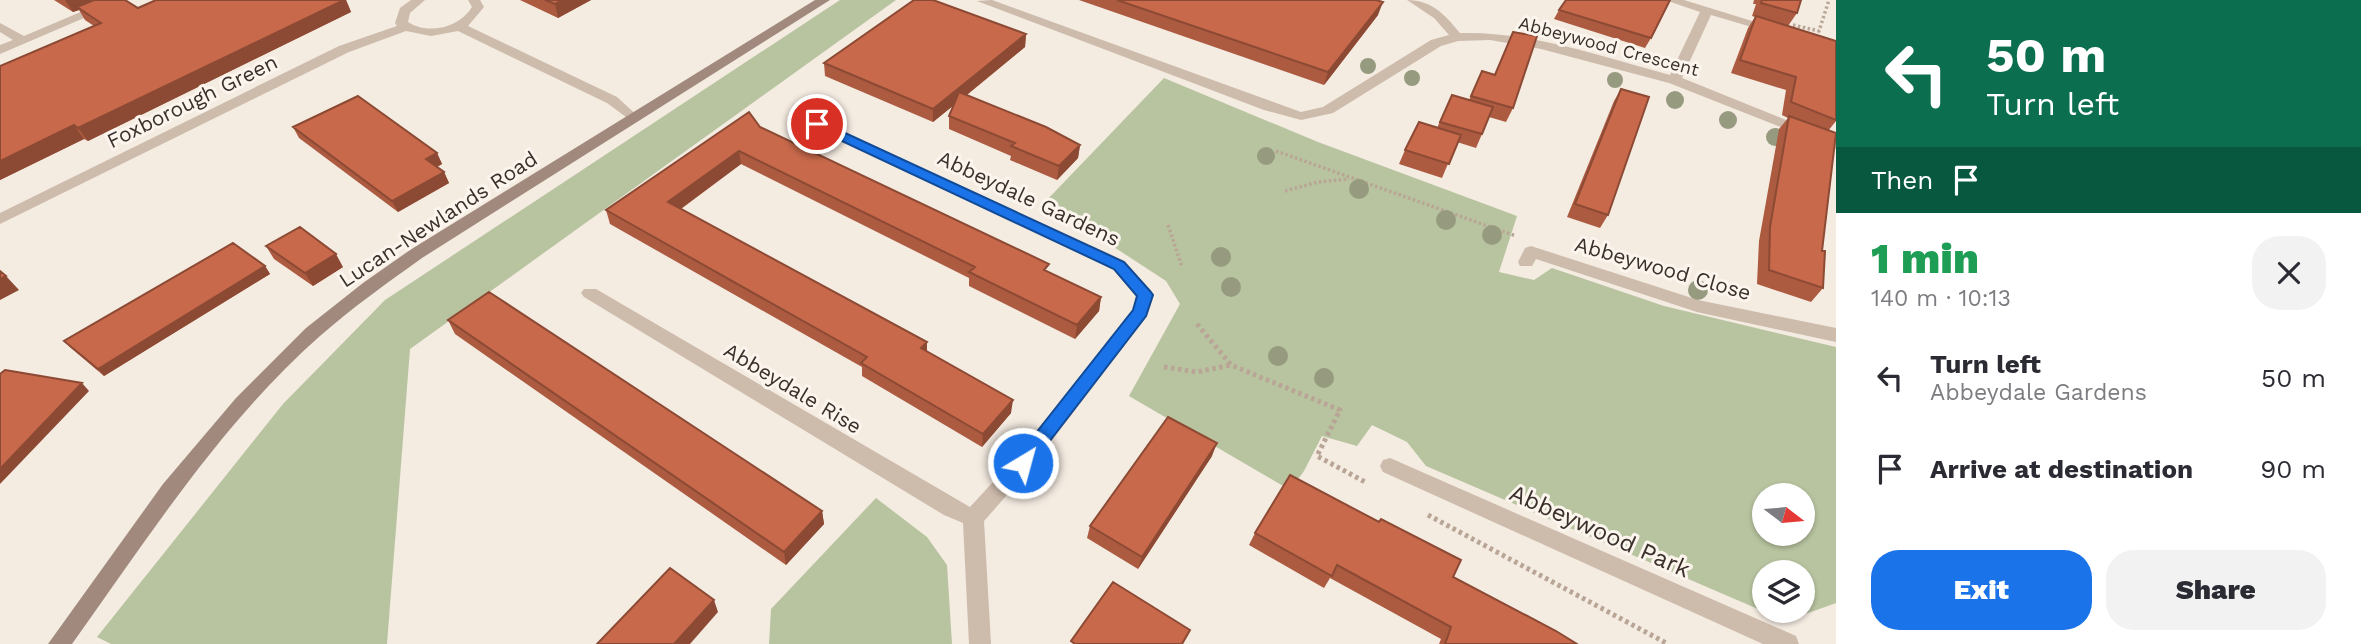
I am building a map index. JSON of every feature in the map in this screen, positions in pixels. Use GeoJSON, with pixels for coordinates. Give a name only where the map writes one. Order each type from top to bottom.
{"type":"FeatureCollection","features":[{"type":"Feature","properties":{"kind":"street"},"geometry":{"type":"LineString","coordinates":[[0,50],[120,0]]}},
{"type":"Feature","properties":{"kind":"street"},"geometry":{"type":"LineString","coordinates":[[416,0],[401,17],[406,27],[425,32],[459,26],[476,13],[478,7],[474,0]]}},
{"type":"Feature","properties":{"kind":"street","name":"Lucan-Newlands Road"},"geometry":{"type":"LineString","coordinates":[[59,644],[170,490],[243,403],[312,333],[369,287],[416,254],[824,0]]}},
{"type":"Feature","properties":{"kind":"street"},"geometry":{"type":"LineString","coordinates":[[1413,0],[1438,15],[1457,37]]}},
{"type":"Feature","properties":{"kind":"street"},"geometry":{"type":"LineString","coordinates":[[1671,0],[1784,33]]}},
{"type":"Feature","properties":{"kind":"street","name":"Abbeywood Crescent"},"geometry":{"type":"LineString","coordinates":[[983,1],[1269,107],[1301,116],[1328,110],[1436,43],[1457,37],[1515,38],[1674,80],[1836,145]]}},
{"type":"Feature","properties":{"kind":"street"},"geometry":{"type":"LineString","coordinates":[[1674,80],[1707,10]]}},
{"type":"Feature","properties":{"kind":"street"},"geometry":{"type":"LineString","coordinates":[[459,26],[612,100],[634,118]]}},
{"type":"Feature","properties":{"kind":"street"},"geometry":{"type":"LineString","coordinates":[[0,27],[22,40]]}},
{"type":"Feature","properties":{"kind":"street","name":"Foxborough Green"},"geometry":{"type":"LineString","coordinates":[[0,219],[344,49],[406,27]]}},
{"type":"Feature","properties":{"kind":"street","name":"Abbeydale Gardens"},"geometry":{"type":"LineString","coordinates":[[817,124],[1119,265],[1145,295],[1141,312],[1023,463],[974,518]]}},
{"type":"Feature","properties":{"kind":"street","name":"Abbeywood Close"},"geometry":{"type":"LineString","coordinates":[[1526,262],[1531,252],[1697,306],[1836,335]]}},
{"type":"Feature","properties":{"kind":"street","name":"Abbeydale Rise"},"geometry":{"type":"LineString","coordinates":[[590,293],[951,509],[974,518]]}},
{"type":"Feature","properties":{"kind":"street","name":"Abbeywood Park"},"geometry":{"type":"LineString","coordinates":[[1390,466],[1788,644]]}},
{"type":"Feature","properties":{"kind":"street"},"geometry":{"type":"LineString","coordinates":[[974,518],[980,644]]}},
{"type":"Feature","properties":{"kind":"path"},"geometry":{"type":"LineString","coordinates":[[1276,151],[1504,232]]}},
{"type":"Feature","properties":{"kind":"path"},"geometry":{"type":"LineString","coordinates":[[1285,191],[1318,182],[1350,179]]}},
{"type":"Feature","properties":{"kind":"path"},"geometry":{"type":"LineString","coordinates":[[1168,225],[1182,267]]}},
{"type":"Feature","properties":{"kind":"path"},"geometry":{"type":"LineString","coordinates":[[1164,367],[1197,372],[1231,365]]}},
{"type":"Feature","properties":{"kind":"green space"},"geometry":{"type":"Polygon","coordinates":[[[840,0],[896,0],[410,349],[387,644],[111,644],[97,637],[283,404],[385,300],[840,0]]]}},
{"type":"Feature","properties":{"kind":"green space"},"geometry":{"type":"Polygon","coordinates":[[[1164,78],[1318,142],[1517,216],[1499,272],[1534,280],[1552,268],[1664,306],[1836,347],[1836,603],[1815,611],[1815,560],[1752,560],[1752,606],[1426,466],[1407,442],[1372,425],[1357,446],[1322,436],[1304,471],[1290,490],[1129,396],[1180,304],[1166,281],[1045,202],[1164,78]]]}},
{"type":"Feature","properties":{"kind":"green space"},"geometry":{"type":"Polygon","coordinates":[[[876,498],[927,537],[947,565],[952,644],[769,644],[771,609],[876,498]]]}},
{"type":"Feature","properties":{"kind":"building"},"geometry":{"type":"Polygon","coordinates":[[[94,0],[125,0],[138,8],[156,0],[344,0],[78,128],[74,125],[0,161],[0,66],[101,23],[77,7],[94,0]]]}},
{"type":"Feature","properties":{"kind":"building"},"geometry":{"type":"Polygon","coordinates":[[[545,0],[563,0],[555,4],[545,0]]]}},
{"type":"Feature","properties":{"kind":"building"},"geometry":{"type":"Polygon","coordinates":[[[914,0],[933,0],[1026,34],[933,109],[824,63],[914,0]]]}},
{"type":"Feature","properties":{"kind":"building"},"geometry":{"type":"Polygon","coordinates":[[[1117,0],[1376,0],[1383,2],[1328,72],[1117,0]]]}},
{"type":"Feature","properties":{"kind":"building"},"geometry":{"type":"Polygon","coordinates":[[[1566,0],[1670,0],[1651,38],[1559,10],[1566,0]]]}},
{"type":"Feature","properties":{"kind":"building"},"geometry":{"type":"Polygon","coordinates":[[[1762,0],[1801,0],[1797,13],[1761,3],[1762,0]]]}},
{"type":"Feature","properties":{"kind":"building"},"geometry":{"type":"Polygon","coordinates":[[[1756,16],[1836,41],[1836,120],[1791,102],[1796,77],[1740,60],[1756,16]]]}},
{"type":"Feature","properties":{"kind":"building"},"geometry":{"type":"Polygon","coordinates":[[[1513,32],[1537,36],[1513,108],[1471,96],[1482,71],[1495,75],[1513,32]]]}},
{"type":"Feature","properties":{"kind":"building"},"geometry":{"type":"Polygon","coordinates":[[[1621,89],[1649,97],[1608,215],[1575,204],[1621,89]]]}},
{"type":"Feature","properties":{"kind":"building"},"geometry":{"type":"Polygon","coordinates":[[[959,92],[1046,127],[1080,145],[1059,166],[1011,146],[1015,143],[949,116],[959,92]]]}},
{"type":"Feature","properties":{"kind":"building"},"geometry":{"type":"Polygon","coordinates":[[[1452,95],[1493,107],[1482,134],[1440,122],[1452,95]]]}},
{"type":"Feature","properties":{"kind":"building"},"geometry":{"type":"Polygon","coordinates":[[[358,96],[437,153],[426,159],[444,172],[392,201],[293,127],[358,96]]]}},
{"type":"Feature","properties":{"kind":"building"},"geometry":{"type":"Polygon","coordinates":[[[749,112],[760,127],[1049,264],[1044,270],[1101,297],[1077,325],[969,272],[975,267],[739,151],[668,202],[927,342],[921,348],[1013,400],[983,434],[861,363],[867,357],[606,210],[749,112]]]}},
{"type":"Feature","properties":{"kind":"building"},"geometry":{"type":"Polygon","coordinates":[[[1789,116],[1836,133],[1822,251],[1825,251],[1823,288],[1769,270],[1770,227],[1789,116]]]}},
{"type":"Feature","properties":{"kind":"building"},"geometry":{"type":"Polygon","coordinates":[[[1419,122],[1461,135],[1449,164],[1405,150],[1419,122]]]}},
{"type":"Feature","properties":{"kind":"building"},"geometry":{"type":"Polygon","coordinates":[[[300,227],[336,254],[305,273],[266,246],[300,227]]]}},
{"type":"Feature","properties":{"kind":"building"},"geometry":{"type":"Polygon","coordinates":[[[233,243],[265,266],[98,369],[64,341],[233,243]]]}},
{"type":"Feature","properties":{"kind":"building"},"geometry":{"type":"Polygon","coordinates":[[[489,292],[822,511],[784,552],[448,320],[489,292]]]}},
{"type":"Feature","properties":{"kind":"building"},"geometry":{"type":"Polygon","coordinates":[[[5,370],[82,383],[0,469],[0,374],[5,370]]]}},
{"type":"Feature","properties":{"kind":"building"},"geometry":{"type":"Polygon","coordinates":[[[1168,417],[1217,443],[1142,557],[1090,526],[1168,417]]]}},
{"type":"Feature","properties":{"kind":"building"},"geometry":{"type":"Polygon","coordinates":[[[1290,475],[1379,522],[1381,519],[1461,560],[1453,577],[1577,644],[1445,644],[1451,627],[1337,565],[1332,576],[1255,533],[1290,475]]]}},
{"type":"Feature","properties":{"kind":"building"},"geometry":{"type":"Polygon","coordinates":[[[670,568],[714,600],[674,644],[597,644],[670,568]]]}},
{"type":"Feature","properties":{"kind":"building"},"geometry":{"type":"Polygon","coordinates":[[[1113,582],[1190,630],[1182,644],[1075,644],[1071,641],[1113,582]]]}},
{"type":"Feature","properties":{"kind":"route"},"geometry":{"type":"LineString","coordinates":[[817,124],[1119,265],[1145,295],[1141,312],[1023,463]]}}]}
